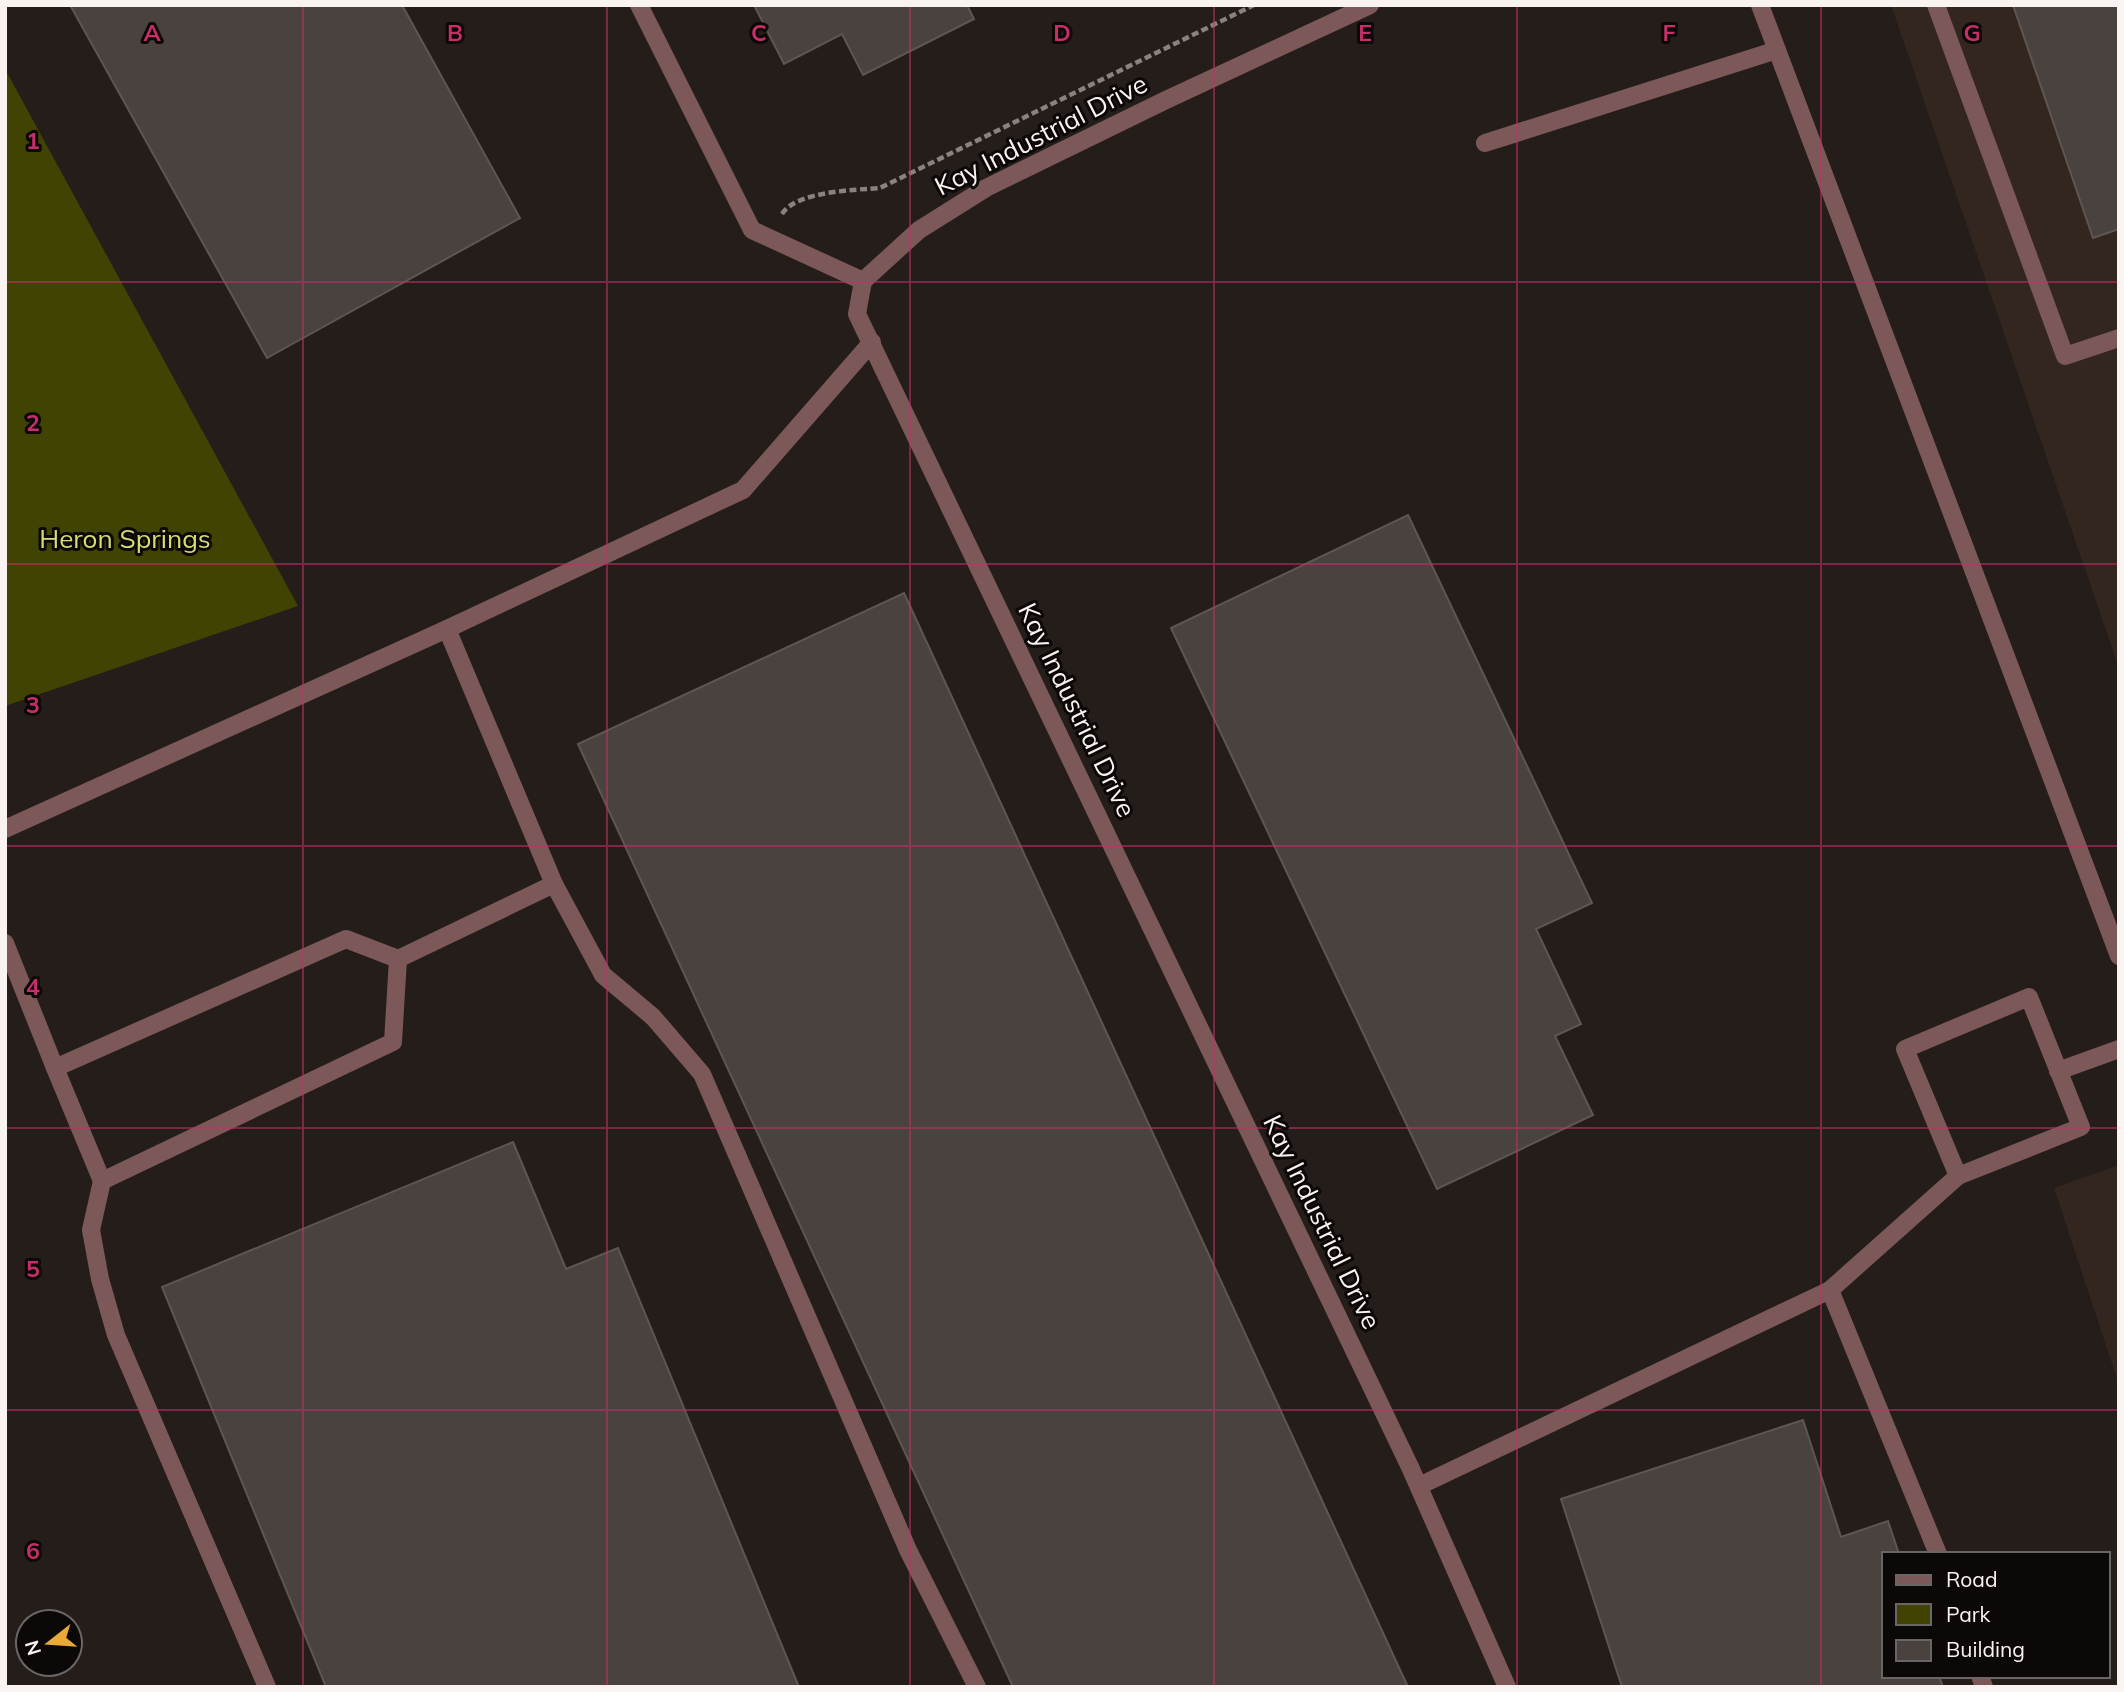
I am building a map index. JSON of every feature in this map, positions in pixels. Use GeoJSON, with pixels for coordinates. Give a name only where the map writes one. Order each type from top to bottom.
{"type":"FeatureCollection","features":[{"type":"Feature","properties":{"kind":"street"},"geometry":{"type":"LineString","coordinates":[[639,5],[752,230],[863,281]]}},
{"type":"Feature","properties":{"kind":"street","name":"Kay Industrial Drive"},"geometry":{"type":"LineString","coordinates":[[1370,5],[986,188],[919,230],[863,281],[857,314],[1419,1486],[1507,1687]]}},
{"type":"Feature","properties":{"kind":"street"},"geometry":{"type":"LineString","coordinates":[[1760,5],[2119,956]]}},
{"type":"Feature","properties":{"kind":"street"},"geometry":{"type":"LineString","coordinates":[[1936,5],[2065,356],[2119,338]]}},
{"type":"Feature","properties":{"kind":"street"},"geometry":{"type":"LineString","coordinates":[[1485,143],[1777,50]]}},
{"type":"Feature","properties":{"kind":"street"},"geometry":{"type":"LineString","coordinates":[[5,829],[744,490],[872,342]]}},
{"type":"Feature","properties":{"kind":"street"},"geometry":{"type":"LineString","coordinates":[[446,629],[554,884],[603,975],[653,1017],[702,1074],[908,1550],[977,1687]]}},
{"type":"Feature","properties":{"kind":"street"},"geometry":{"type":"LineString","coordinates":[[55,1068],[346,939],[398,959],[554,884]]}},
{"type":"Feature","properties":{"kind":"street"},"geometry":{"type":"LineString","coordinates":[[5,943],[102,1181],[92,1230],[100,1279],[116,1335],[267,1687]]}},
{"type":"Feature","properties":{"kind":"street"},"geometry":{"type":"LineString","coordinates":[[102,1181],[393,1042],[398,959]]}},
{"type":"Feature","properties":{"kind":"street"},"geometry":{"type":"LineString","coordinates":[[1419,1486],[1830,1290],[1958,1176],[2081,1127],[2029,996],[1905,1049],[1958,1176]]}},
{"type":"Feature","properties":{"kind":"street"},"geometry":{"type":"LineString","coordinates":[[2058,1071],[2119,1049]]}},
{"type":"Feature","properties":{"kind":"street"},"geometry":{"type":"LineString","coordinates":[[1830,1290],[1937,1552]]}},
{"type":"Feature","properties":{"kind":"path"},"geometry":{"type":"LineString","coordinates":[[768,237],[786,208],[825,192],[880,187],[1254,5]]}},
{"type":"Feature","properties":{"kind":"shaded area"},"geometry":{"type":"Polygon","coordinates":[[[1891,5],[2119,5],[2119,668],[1891,5]]]}},
{"type":"Feature","properties":{"kind":"shaded area"},"geometry":{"type":"Polygon","coordinates":[[[2119,1165],[2119,1385],[2054,1188],[2119,1165]]]}},
{"type":"Feature","properties":{"kind":"green space","name":"Heron Springs"},"geometry":{"type":"Polygon","coordinates":[[[5,69],[298,606],[5,706],[5,69]]]}},
{"type":"Feature","properties":{"kind":"building"},"geometry":{"type":"Polygon","coordinates":[[[70,5],[402,5],[520,218],[267,358],[70,5]]]}},
{"type":"Feature","properties":{"kind":"building"},"geometry":{"type":"Polygon","coordinates":[[[754,5],[967,5],[974,19],[863,75],[842,34],[784,64],[754,5]]]}},
{"type":"Feature","properties":{"kind":"building"},"geometry":{"type":"Polygon","coordinates":[[[2013,5],[2119,5],[2119,229],[2093,238],[2013,5]]]}},
{"type":"Feature","properties":{"kind":"building"},"geometry":{"type":"Polygon","coordinates":[[[1408,515],[1592,903],[1536,929],[1581,1024],[1555,1036],[1593,1115],[1437,1189],[1171,628],[1408,515]]]}},
{"type":"Feature","properties":{"kind":"building"},"geometry":{"type":"Polygon","coordinates":[[[904,593],[1408,1687],[1013,1687],[578,744],[904,593]]]}},
{"type":"Feature","properties":{"kind":"building"},"geometry":{"type":"Polygon","coordinates":[[[513,1142],[566,1269],[618,1248],[799,1687],[326,1687],[162,1287],[513,1142]]]}},
{"type":"Feature","properties":{"kind":"building"},"geometry":{"type":"Polygon","coordinates":[[[1803,1420],[1841,1537],[1888,1521],[1898,1552],[1882,1552],[1882,1678],[1940,1678],[1943,1687],[1622,1687],[1561,1499],[1803,1420]]]}}]}
